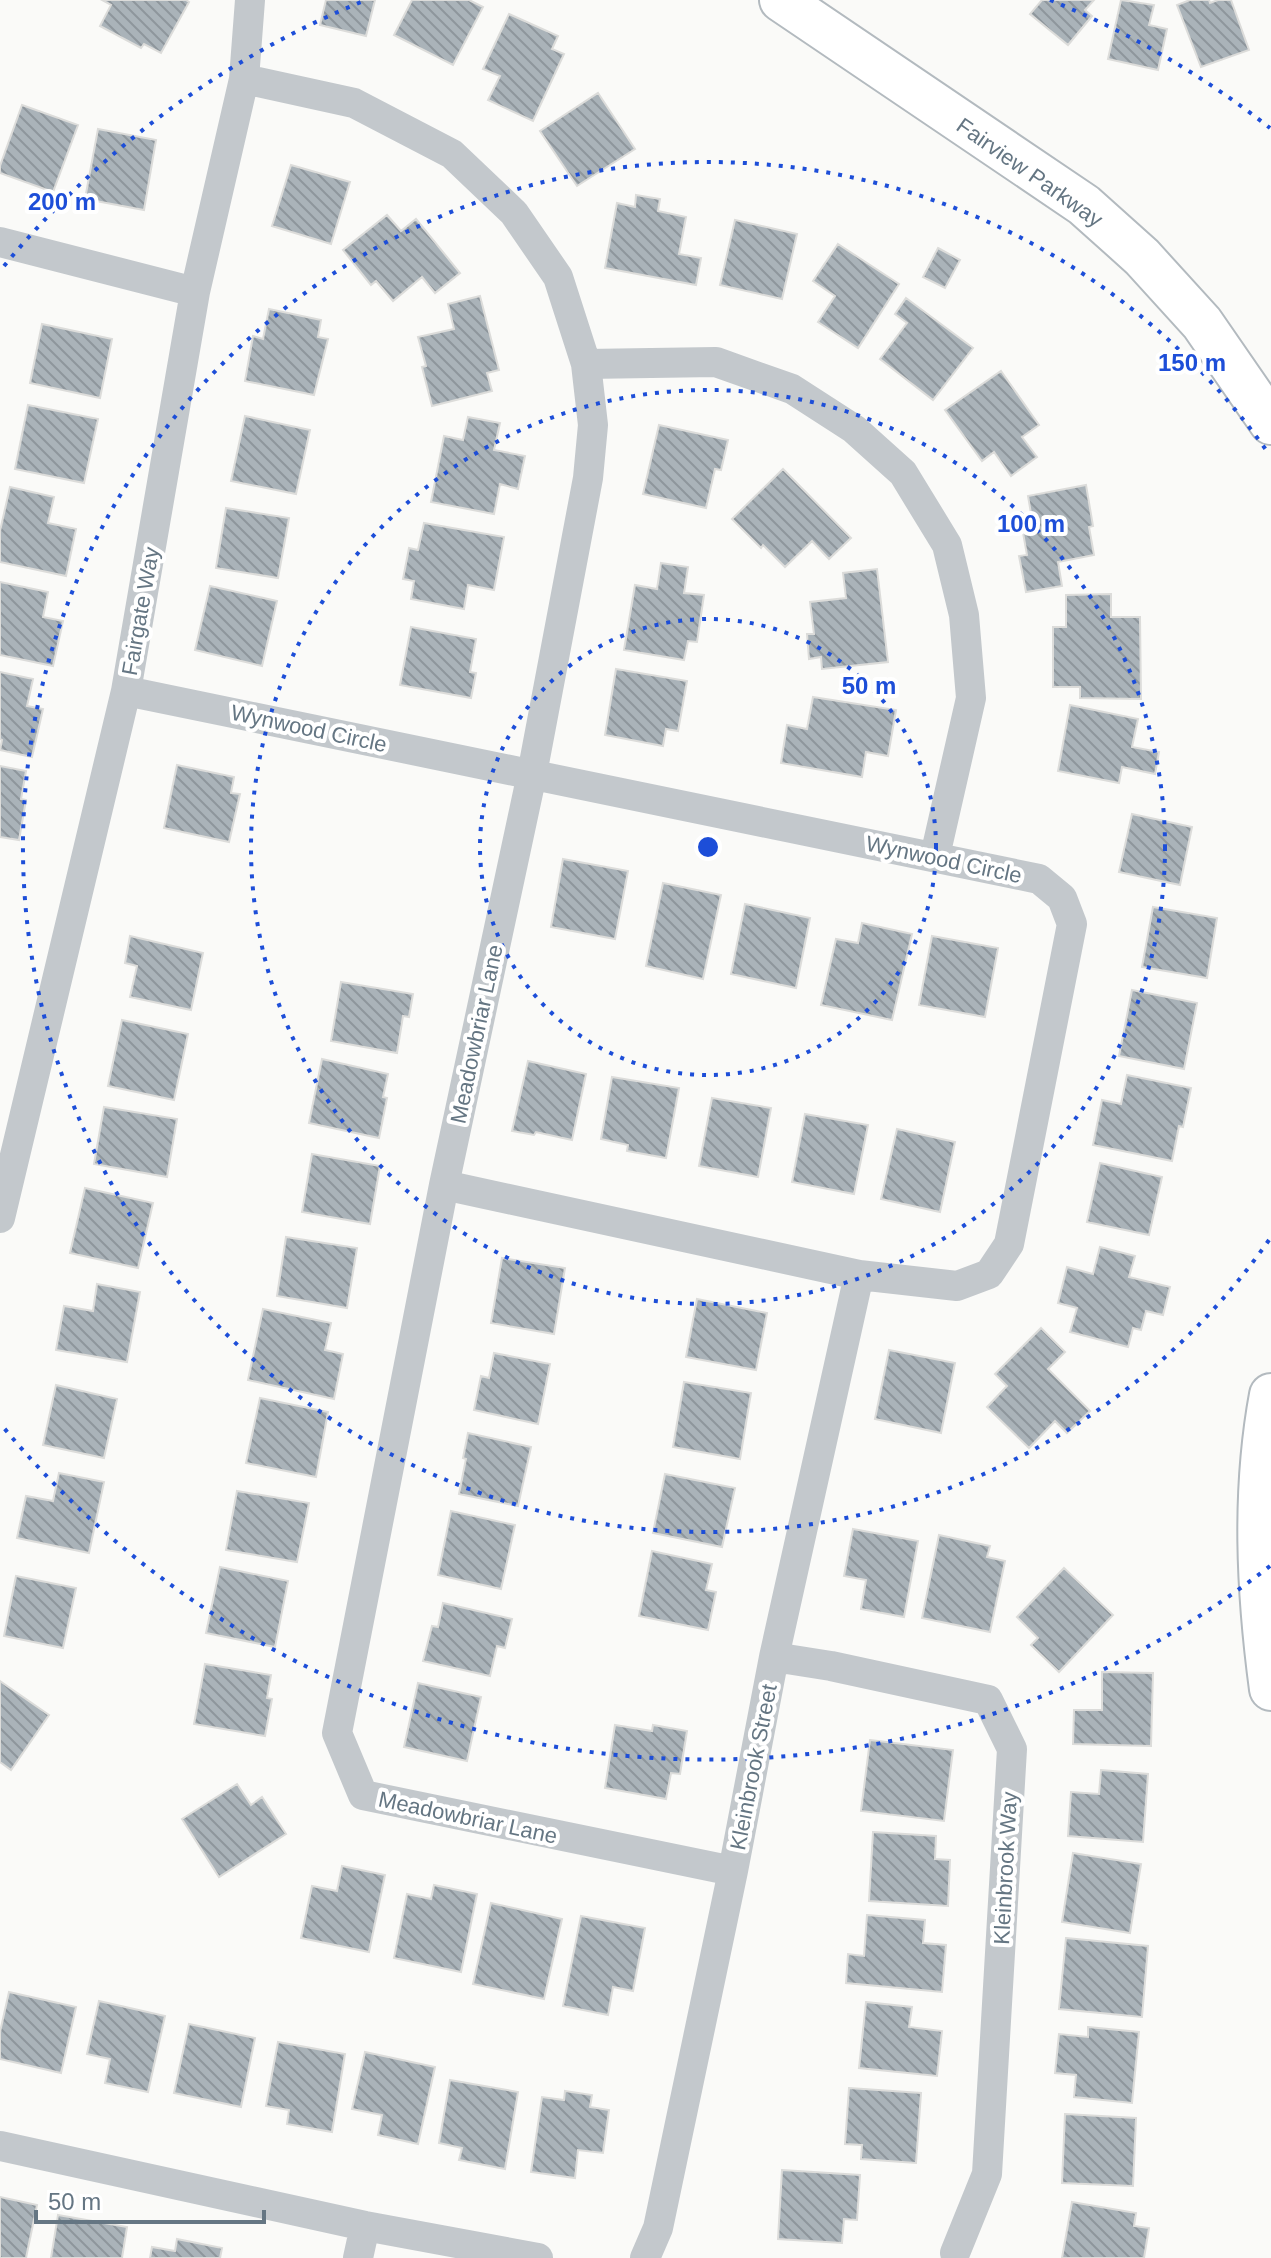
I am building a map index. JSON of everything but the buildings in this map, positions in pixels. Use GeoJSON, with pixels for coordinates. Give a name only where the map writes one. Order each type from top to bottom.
{"type":"FeatureCollection","features":[{"type":"Feature","properties":{"kind":"main road","name":"Fairview Parkway"},"geometry":{"type":"LineString","coordinates":[[781,0],[1084,205],[1142,257],[1202,323],[1271,423]]}},
{"type":"Feature","properties":{"kind":"main road"},"geometry":{"type":"LineString","coordinates":[[1271,1395],[1259,1518],[1262,1607],[1271,1689]]}},
{"type":"Feature","properties":{"kind":"street","name":"Fairgate Way"},"geometry":{"type":"LineString","coordinates":[[0,1218],[126,691],[195,292],[244,79],[250,0]]}},
{"type":"Feature","properties":{"kind":"street","name":"Meadowbriar Lane"},"geometry":{"type":"LineString","coordinates":[[244,79],[354,103],[452,154],[514,213],[558,277],[586,364],[593,425],[588,478],[532,774],[444,1185],[337,1733],[363,1795],[733,1871]]}},
{"type":"Feature","properties":{"kind":"street"},"geometry":{"type":"LineString","coordinates":[[0,242],[195,292]]}},
{"type":"Feature","properties":{"kind":"street"},"geometry":{"type":"LineString","coordinates":[[586,364],[716,362],[792,389],[854,429],[903,473],[947,545],[966,628],[971,698],[935,856]]}},
{"type":"Feature","properties":{"kind":"street","name":"Wynwood Circle"},"geometry":{"type":"LineString","coordinates":[[126,691],[935,856],[1039,879],[1062,898],[1072,924],[1009,1244],[989,1274],[957,1286],[859,1275],[444,1185]]}},
{"type":"Feature","properties":{"kind":"street","name":"Kleinbrook Street"},"geometry":{"type":"LineString","coordinates":[[645,2258],[658,2228],[733,1871],[774,1657],[859,1275]]}},
{"type":"Feature","properties":{"kind":"street","name":"Kleinbrook Way"},"geometry":{"type":"LineString","coordinates":[[774,1657],[831,1666],[988,1700],[1012,1749],[987,2174],[955,2253]]}},
{"type":"Feature","properties":{"kind":"street"},"geometry":{"type":"LineString","coordinates":[[0,2146],[365,2226],[538,2258]]}},
{"type":"Feature","properties":{"kind":"street"},"geometry":{"type":"LineString","coordinates":[[358,2258],[365,2226]]}}]}
